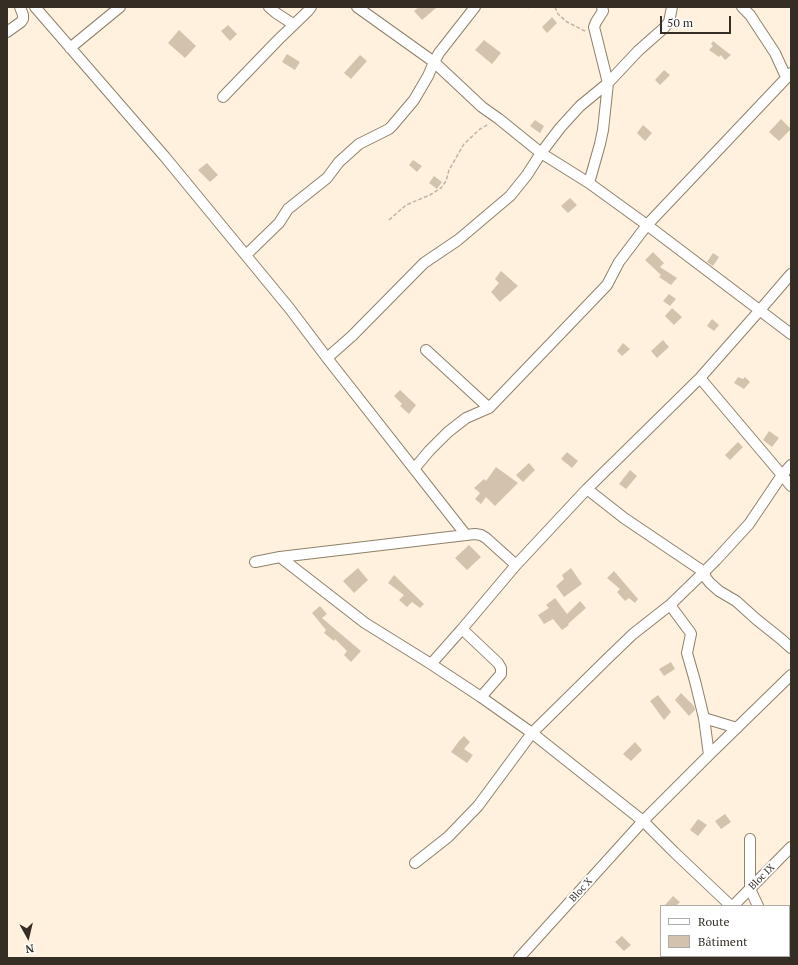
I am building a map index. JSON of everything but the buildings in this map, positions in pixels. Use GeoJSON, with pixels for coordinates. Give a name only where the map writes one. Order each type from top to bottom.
{"type":"FeatureCollection","features":[{"type":"Feature","properties":{"kind":"street"},"geometry":{"type":"LineString","coordinates":[[7,32],[23,19],[20,7]]}},
{"type":"Feature","properties":{"kind":"street"},"geometry":{"type":"LineString","coordinates":[[35,7],[165,157],[246,255],[290,309],[326,358],[466,535]]}},
{"type":"Feature","properties":{"kind":"street"},"geometry":{"type":"LineString","coordinates":[[70,48],[120,7]]}},
{"type":"Feature","properties":{"kind":"street"},"geometry":{"type":"LineString","coordinates":[[269,7],[293,24]]}},
{"type":"Feature","properties":{"kind":"street"},"geometry":{"type":"LineString","coordinates":[[223,97],[311,7]]}},
{"type":"Feature","properties":{"kind":"street"},"geometry":{"type":"LineString","coordinates":[[357,7],[434,62],[482,107],[541,153],[589,184],[647,225],[791,334]]}},
{"type":"Feature","properties":{"kind":"street"},"geometry":{"type":"LineString","coordinates":[[246,255],[279,223],[288,209],[327,178],[339,162],[359,144],[392,126],[414,100],[439,53],[475,7]]}},
{"type":"Feature","properties":{"kind":"street"},"geometry":{"type":"LineString","coordinates":[[589,184],[603,130],[608,83],[594,27],[603,11],[602,7]]}},
{"type":"Feature","properties":{"kind":"street"},"geometry":{"type":"LineString","coordinates":[[326,358],[352,336],[424,263],[458,240],[510,196],[527,175],[560,128],[580,106],[608,83],[638,51],[664,28],[669,22],[672,7]]}},
{"type":"Feature","properties":{"kind":"street"},"geometry":{"type":"LineString","coordinates":[[414,469],[448,432],[466,418],[489,408],[607,285],[619,262],[647,225],[788,75],[750,15],[742,7]]}},
{"type":"Feature","properties":{"kind":"street"},"geometry":{"type":"LineString","coordinates":[[431,664],[516,565],[587,489],[700,378],[791,274]]}},
{"type":"Feature","properties":{"kind":"street"},"geometry":{"type":"LineString","coordinates":[[426,350],[489,408]]}},
{"type":"Feature","properties":{"kind":"street"},"geometry":{"type":"LineString","coordinates":[[700,378],[791,486]]}},
{"type":"Feature","properties":{"kind":"street"},"geometry":{"type":"LineString","coordinates":[[415,863],[448,837],[478,806],[532,733],[633,634],[670,605],[716,560],[749,524],[791,465]]}},
{"type":"Feature","properties":{"kind":"street"},"geometry":{"type":"LineString","coordinates":[[587,489],[624,518],[704,572],[706,578],[719,591],[736,601],[791,648]]}},
{"type":"Feature","properties":{"kind":"street"},"geometry":{"type":"LineString","coordinates":[[254,562],[280,557],[475,534],[486,538],[516,565]]}},
{"type":"Feature","properties":{"kind":"street"},"geometry":{"type":"LineString","coordinates":[[280,557],[365,623],[431,664],[532,733],[643,821],[731,905]]}},
{"type":"Feature","properties":{"kind":"street"},"geometry":{"type":"LineString","coordinates":[[670,605],[691,634],[687,653],[704,718],[709,755]]}},
{"type":"Feature","properties":{"kind":"street"},"geometry":{"type":"LineString","coordinates":[[462,629],[498,663],[501,668],[501,674],[481,697]]}},
{"type":"Feature","properties":{"kind":"street","name":"Bloc X"},"geometry":{"type":"LineString","coordinates":[[519,958],[643,821],[791,675]]}},
{"type":"Feature","properties":{"kind":"street"},"geometry":{"type":"LineString","coordinates":[[704,718],[736,728]]}},
{"type":"Feature","properties":{"kind":"street"},"geometry":{"type":"LineString","coordinates":[[750,839],[750,889],[758,905]]}},
{"type":"Feature","properties":{"kind":"street","name":"Bloc IX"},"geometry":{"type":"LineString","coordinates":[[733,905],[791,847]]}},
{"type":"Feature","properties":{"kind":"path"},"geometry":{"type":"LineString","coordinates":[[555,7],[558,14],[567,22],[596,36]]}},
{"type":"Feature","properties":{"kind":"path"},"geometry":{"type":"LineString","coordinates":[[389,220],[406,205],[430,195],[441,188],[446,181],[449,170],[464,144],[480,130],[499,119]]}}]}
